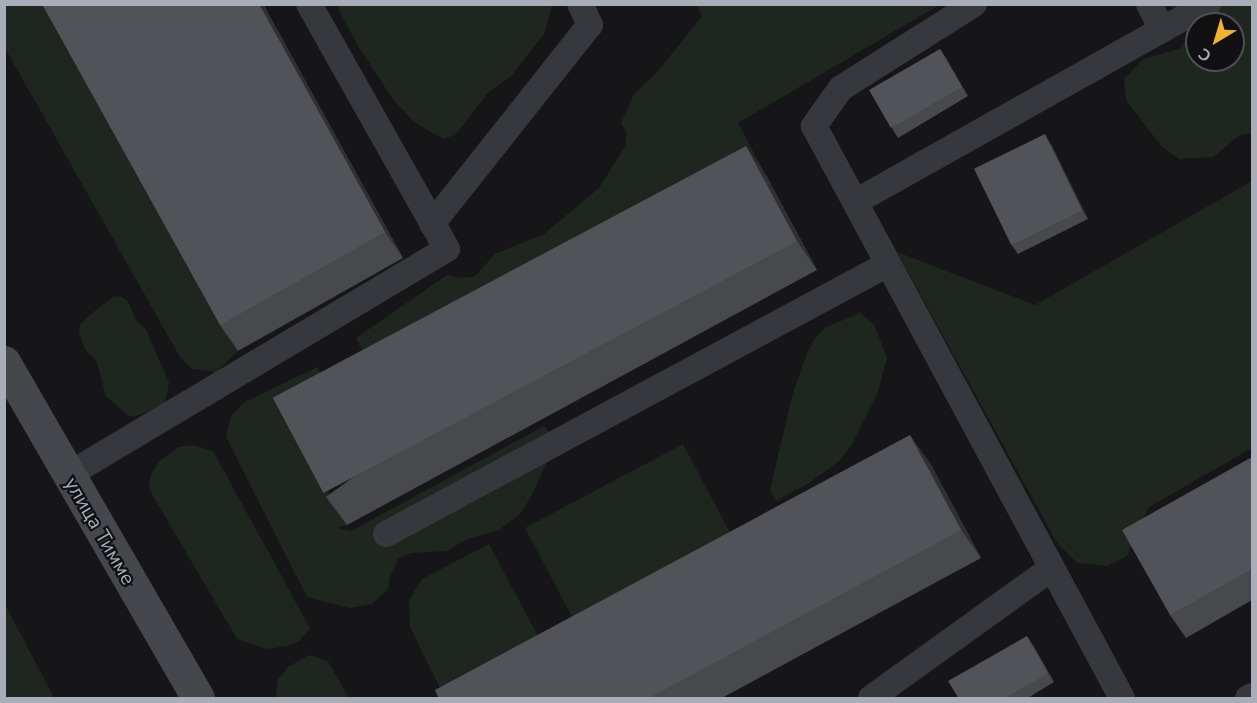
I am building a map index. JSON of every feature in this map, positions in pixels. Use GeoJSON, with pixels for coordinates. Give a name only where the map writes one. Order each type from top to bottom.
{"type":"FeatureCollection","features":[{"type":"Feature","properties":{"kind":"main road","name":"улица Тимме"},"geometry":{"type":"LineString","coordinates":[[4,362],[198,699]]}},
{"type":"Feature","properties":{"kind":"lane"},"geometry":{"type":"LineString","coordinates":[[68,476],[447,249],[309,4]]}},
{"type":"Feature","properties":{"kind":"lane"},"geometry":{"type":"LineString","coordinates":[[432,224],[590,25],[580,4]]}},
{"type":"Feature","properties":{"kind":"lane"},"geometry":{"type":"LineString","coordinates":[[974,4],[840,88],[814,126],[1122,699]]}},
{"type":"Feature","properties":{"kind":"lane"},"geometry":{"type":"LineString","coordinates":[[1149,4],[1162,30]]}},
{"type":"Feature","properties":{"kind":"lane"},"geometry":{"type":"LineString","coordinates":[[855,202],[1208,4]]}},
{"type":"Feature","properties":{"kind":"lane"},"geometry":{"type":"LineString","coordinates":[[386,534],[888,264]]}},
{"type":"Feature","properties":{"kind":"lane"},"geometry":{"type":"LineString","coordinates":[[871,699],[1052,568]]}},
{"type":"Feature","properties":{"kind":"lane"},"geometry":{"type":"LineString","coordinates":[[1248,699],[1252,696]]}},
{"type":"Feature","properties":{"kind":"shaded area"},"geometry":{"type":"Polygon","coordinates":[[[4,5],[46,5],[238,351],[216,372],[192,369],[180,357],[5,48],[4,5]]]}},
{"type":"Feature","properties":{"kind":"shaded area"},"geometry":{"type":"Polygon","coordinates":[[[336,5],[552,5],[544,34],[511,76],[488,93],[455,135],[443,139],[414,122],[392,98],[358,46],[336,5]]]}},
{"type":"Feature","properties":{"kind":"shaded area"},"geometry":{"type":"Polygon","coordinates":[[[696,5],[939,5],[738,123],[766,175],[380,384],[356,338],[447,275],[462,278],[475,276],[495,254],[544,234],[599,188],[625,147],[627,134],[621,123],[634,94],[658,71],[702,16],[696,5]]]}},
{"type":"Feature","properties":{"kind":"shaded area"},"geometry":{"type":"Polygon","coordinates":[[[1148,5],[1252,5],[1252,133],[1240,135],[1213,157],[1179,159],[1162,147],[1126,100],[1124,79],[1143,59],[1179,49],[1185,42],[1185,72],[1245,72],[1245,12],[1185,12],[1176,8],[1148,5]]]}},
{"type":"Feature","properties":{"kind":"shaded area"},"geometry":{"type":"Polygon","coordinates":[[[1252,181],[1252,448],[1149,507],[1127,556],[1108,566],[1077,563],[1057,543],[897,252],[1035,305],[1252,181]]]}},
{"type":"Feature","properties":{"kind":"shaded area"},"geometry":{"type":"Polygon","coordinates":[[[114,296],[122,297],[129,303],[135,318],[146,330],[169,382],[165,404],[137,416],[129,416],[106,396],[97,362],[85,349],[79,333],[80,325],[86,318],[114,296]]]}},
{"type":"Feature","properties":{"kind":"shaded area"},"geometry":{"type":"Polygon","coordinates":[[[860,313],[874,324],[887,358],[877,395],[851,446],[839,461],[809,483],[776,501],[770,490],[792,396],[807,353],[815,338],[826,327],[860,313]]]}},
{"type":"Feature","properties":{"kind":"shaded area"},"geometry":{"type":"Polygon","coordinates":[[[317,367],[339,406],[295,431],[347,525],[337,528],[351,531],[544,426],[551,434],[551,453],[521,513],[499,530],[465,540],[447,551],[411,553],[398,559],[390,577],[388,589],[372,604],[350,608],[307,597],[226,437],[231,415],[245,402],[317,367]]]}},
{"type":"Feature","properties":{"kind":"shaded area"},"geometry":{"type":"Polygon","coordinates":[[[683,444],[746,562],[588,646],[525,528],[683,444]]]}},
{"type":"Feature","properties":{"kind":"shaded area"},"geometry":{"type":"Polygon","coordinates":[[[193,445],[213,451],[310,628],[299,641],[288,646],[267,649],[237,639],[149,489],[151,474],[160,461],[178,447],[193,445]]]}},
{"type":"Feature","properties":{"kind":"shaded area"},"geometry":{"type":"Polygon","coordinates":[[[489,544],[554,666],[445,698],[410,627],[409,600],[422,579],[489,544]]]}},
{"type":"Feature","properties":{"kind":"shaded area"},"geometry":{"type":"Polygon","coordinates":[[[5,604],[54,698],[5,698],[5,604]]]}},
{"type":"Feature","properties":{"kind":"shaded area"},"geometry":{"type":"Polygon","coordinates":[[[309,655],[328,661],[349,698],[276,698],[277,681],[288,667],[309,655]]]}},
{"type":"Feature","properties":{"kind":"building"},"geometry":{"type":"Polygon","coordinates":[[[42,4],[259,4],[385,232],[220,325],[42,4]]]}},
{"type":"Feature","properties":{"kind":"building"},"geometry":{"type":"Polygon","coordinates":[[[940,49],[962,87],[891,128],[869,90],[940,49]]]}},
{"type":"Feature","properties":{"kind":"building"},"geometry":{"type":"Polygon","coordinates":[[[1045,134],[1082,210],[1011,245],[974,169],[1045,134]]]}},
{"type":"Feature","properties":{"kind":"building"},"geometry":{"type":"Polygon","coordinates":[[[746,146],[797,241],[323,493],[273,398],[746,146]]]}},
{"type":"Feature","properties":{"kind":"building"},"geometry":{"type":"Polygon","coordinates":[[[910,435],[961,530],[647,699],[439,699],[435,690],[910,435]]]}},
{"type":"Feature","properties":{"kind":"building"},"geometry":{"type":"Polygon","coordinates":[[[1252,457],[1252,569],[1170,615],[1122,530],[1252,457]]]}},
{"type":"Feature","properties":{"kind":"building"},"geometry":{"type":"Polygon","coordinates":[[[1027,636],[1048,673],[1003,699],[959,699],[948,681],[1027,636]]]}}]}
